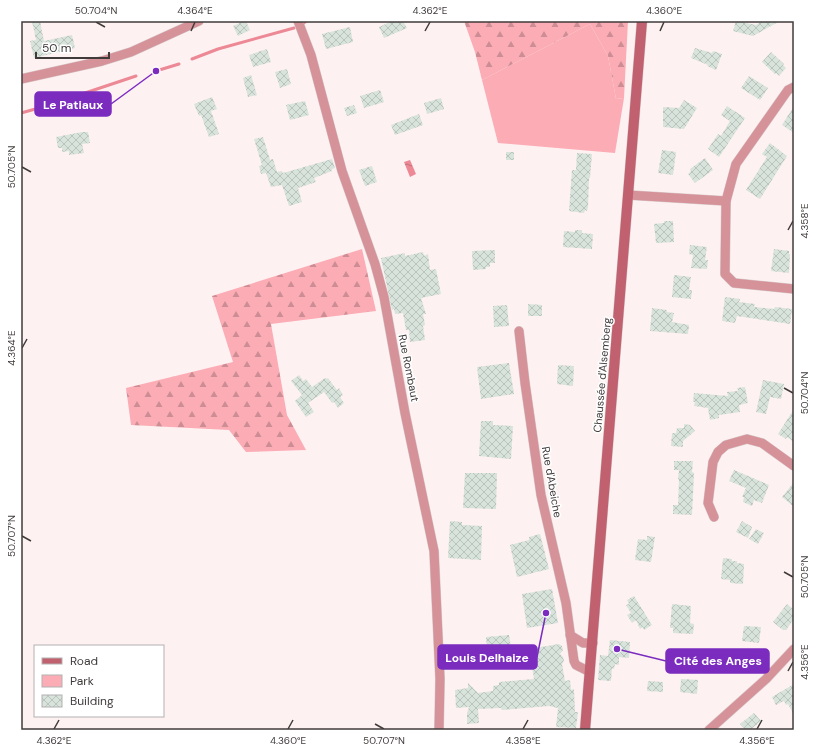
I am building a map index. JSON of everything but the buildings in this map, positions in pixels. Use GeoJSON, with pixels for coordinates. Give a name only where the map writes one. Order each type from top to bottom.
{"type":"FeatureCollection","features":[{"type":"Feature","properties":{"kind":"main road","name":"Chaussée d'Alsemberg"},"geometry":{"type":"LineString","coordinates":[[585,730],[642,21]]}},
{"type":"Feature","properties":{"kind":"street"},"geometry":{"type":"LineString","coordinates":[[21,79],[102,61],[131,52],[199,21]]}},
{"type":"Feature","properties":{"kind":"street","name":"Rue Rombaut"},"geometry":{"type":"LineString","coordinates":[[298,21],[311,55],[342,171],[375,264],[384,297],[405,413],[434,551],[440,679],[439,730]]}},
{"type":"Feature","properties":{"kind":"street"},"geometry":{"type":"LineString","coordinates":[[794,87],[788,90],[736,164],[726,201],[724,274],[734,283],[794,289]]}},
{"type":"Feature","properties":{"kind":"street"},"geometry":{"type":"LineString","coordinates":[[628,195],[726,201]]}},
{"type":"Feature","properties":{"kind":"street","name":"Rue d'Abeiche"},"geometry":{"type":"LineString","coordinates":[[519,331],[541,495],[552,548],[566,603],[574,661],[576,665],[590,672]]}},
{"type":"Feature","properties":{"kind":"street"},"geometry":{"type":"LineString","coordinates":[[714,517],[708,503],[712,462],[718,452],[726,445],[747,439],[762,443],[794,466]]}},
{"type":"Feature","properties":{"kind":"street"},"geometry":{"type":"LineString","coordinates":[[570,635],[583,643],[593,643]]}},
{"type":"Feature","properties":{"kind":"street"},"geometry":{"type":"LineString","coordinates":[[709,730],[766,679],[794,649]]}},
{"type":"Feature","properties":{"kind":"green space"},"geometry":{"type":"Polygon","coordinates":[[[464,21],[628,21],[624,98],[616,99],[608,56],[590,24],[482,80],[475,52],[464,21]]]}},
{"type":"Feature","properties":{"kind":"green space"},"geometry":{"type":"Polygon","coordinates":[[[590,24],[608,56],[616,99],[624,98],[615,153],[498,143],[482,80],[590,24]]]}},
{"type":"Feature","properties":{"kind":"green space"},"geometry":{"type":"Polygon","coordinates":[[[362,249],[376,311],[271,324],[287,415],[306,450],[246,452],[229,430],[131,425],[126,388],[233,362],[212,296],[362,249]]]}},
{"type":"Feature","properties":{"kind":"water"},"geometry":{"type":"Polygon","coordinates":[[[410,160],[416,174],[410,177],[404,162],[410,160]]]}},
{"type":"Feature","properties":{"kind":"waterway"},"geometry":{"type":"LineString","coordinates":[[192,59],[218,49],[294,28]]}},
{"type":"Feature","properties":{"kind":"waterway"},"geometry":{"type":"LineString","coordinates":[[156,71],[179,64]]}},
{"type":"Feature","properties":{"kind":"waterway"},"geometry":{"type":"LineString","coordinates":[[70,98],[136,76]]}},
{"type":"Feature","properties":{"kind":"waterway"},"geometry":{"type":"LineString","coordinates":[[21,113],[57,103]]}},
{"type":"Feature","properties":{"kind":"place","name":"Le Patiaux"},"geometry":{"type":"Point","coordinates":[156,71]}},
{"type":"Feature","properties":{"kind":"place","name":"Louis Delhaize"},"geometry":{"type":"Point","coordinates":[546,613]}},
{"type":"Feature","properties":{"kind":"place","name":"Cité des Anges"},"geometry":{"type":"Point","coordinates":[617,649]}}]}
